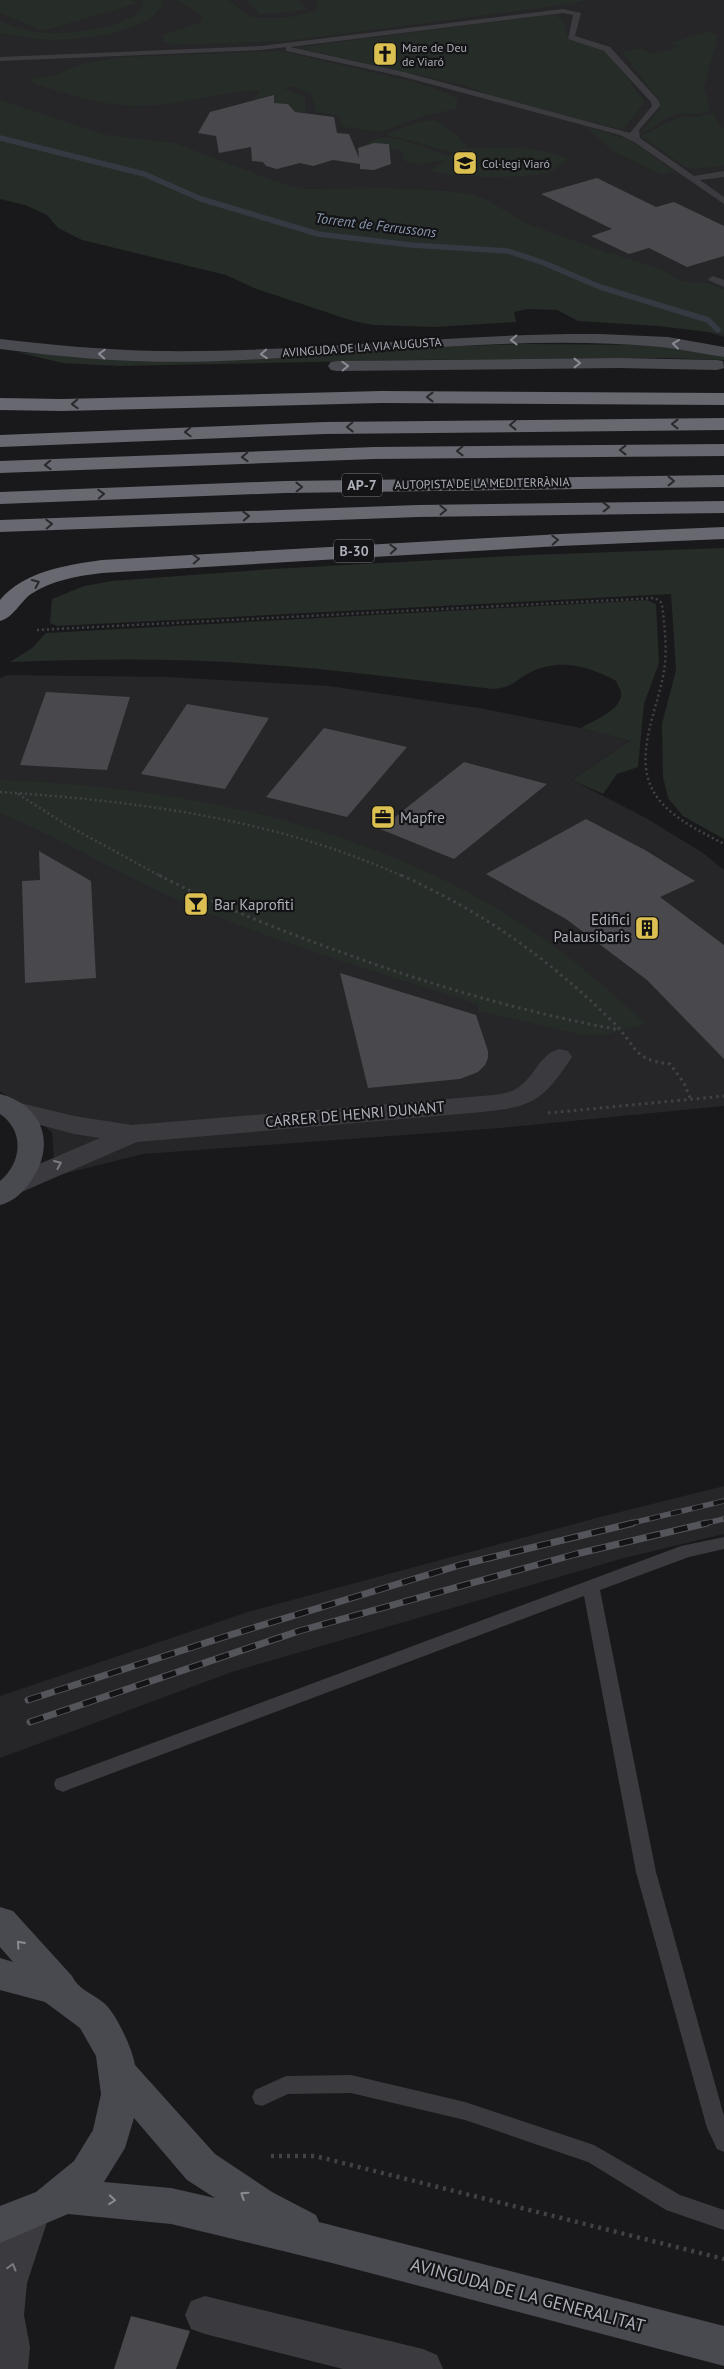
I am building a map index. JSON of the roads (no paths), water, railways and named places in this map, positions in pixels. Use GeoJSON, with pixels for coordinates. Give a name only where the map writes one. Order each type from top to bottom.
{"type":"FeatureCollection","features":[{"type":"Feature","properties":{"kind":"highway"},"geometry":{"type":"LineString","coordinates":[[0,404],[62,405],[381,397],[724,399]]}},
{"type":"Feature","properties":{"kind":"highway"},"geometry":{"type":"LineString","coordinates":[[0,441],[325,428],[724,424]]}},
{"type":"Feature","properties":{"kind":"highway","name":"AP-7"},"geometry":{"type":"LineString","coordinates":[[0,467],[374,453],[724,450]]}},
{"type":"Feature","properties":{"kind":"highway","name":"AUTOPISTA DE LA MEDITERRÀNIA"},"geometry":{"type":"LineString","coordinates":[[0,498],[304,486],[724,481]]}},
{"type":"Feature","properties":{"kind":"highway"},"geometry":{"type":"LineString","coordinates":[[0,526],[408,511],[724,507]]}},
{"type":"Feature","properties":{"kind":"highway","name":"B-30"},"geometry":{"type":"LineString","coordinates":[[0,614],[13,597],[43,580],[63,573],[115,565],[550,540],[724,533]]}},
{"type":"Feature","properties":{"kind":"street","name":"AVINGUDA DE LA VIA AUGUSTA"},"geometry":{"type":"LineString","coordinates":[[0,344],[84,353],[190,356],[460,342],[606,339],[668,343],[724,352]]}},
{"type":"Feature","properties":{"kind":"street"},"geometry":{"type":"LineString","coordinates":[[0,357],[40,366]]}},
{"type":"Feature","properties":{"kind":"street","name":"AVINGUDA DE LA VIA AUGUSTA"},"geometry":{"type":"LineString","coordinates":[[115,372],[369,365],[619,363],[724,365]]}},
{"type":"Feature","properties":{"kind":"street","name":"CARRER DE HENRI DUNANT"},"geometry":{"type":"LineString","coordinates":[[6,1106],[74,1126],[132,1134],[517,1100],[531,1093],[541,1084],[559,1057]]}},
{"type":"Feature","properties":{"kind":"street"},"geometry":{"type":"LineString","coordinates":[[6,1106],[28,1127],[33,1146],[28,1166],[7,1191]]}},
{"type":"Feature","properties":{"kind":"street","name":"CARRER DE HENRI DUNANT"},"geometry":{"type":"LineString","coordinates":[[7,1191],[132,1134]]}},
{"type":"Feature","properties":{"kind":"street"},"geometry":{"type":"LineString","coordinates":[[0,1922],[64,1992]]}},
{"type":"Feature","properties":{"kind":"street"},"geometry":{"type":"LineString","coordinates":[[0,1974],[43,1982],[64,1992],[83,2005],[99,2022],[111,2042],[120,2075],[118,2114],[109,2140],[86,2176],[64,2196],[14,2221],[16,2251],[7,2282],[2,2312],[10,2347],[8,2369]]}},
{"type":"Feature","properties":{"kind":"street","name":"AVINGUDA DE LA GENERALITAT"},"geometry":{"type":"LineString","coordinates":[[120,2075],[201,2167],[258,2205],[332,2244]]}},
{"type":"Feature","properties":{"kind":"street","name":"AVINGUDA DE LA GENERALITAT"},"geometry":{"type":"LineString","coordinates":[[64,2196],[171,2206],[332,2244],[724,2346]]}},
{"type":"Feature","properties":{"kind":"street"},"geometry":{"type":"LineString","coordinates":[[205,2315],[423,2369]]}},
{"type":"Feature","properties":{"kind":"lane"},"geometry":{"type":"LineString","coordinates":[[0,59],[277,46],[555,11],[577,13],[571,37],[607,49],[655,101],[656,106],[635,130],[634,135],[637,140]]}},
{"type":"Feature","properties":{"kind":"lane"},"geometry":{"type":"LineString","coordinates":[[277,46],[447,86],[623,134],[637,140],[724,201]]}},
{"type":"Feature","properties":{"kind":"lane"},"geometry":{"type":"LineString","coordinates":[[693,179],[724,174]]}},
{"type":"Feature","properties":{"kind":"lane"},"geometry":{"type":"LineString","coordinates":[[713,278],[724,284]]}},
{"type":"Feature","properties":{"kind":"lane"},"geometry":{"type":"LineString","coordinates":[[62,1784],[591,1586],[688,1551],[724,1543]]}},
{"type":"Feature","properties":{"kind":"lane"},"geometry":{"type":"LineString","coordinates":[[591,1586],[646,1872],[717,2128],[724,2142]]}},
{"type":"Feature","properties":{"kind":"lane"},"geometry":{"type":"LineString","coordinates":[[262,2096],[286,2085],[351,2084],[465,2112],[594,2155],[674,2203],[724,2220]]}},
{"type":"Feature","properties":{"kind":"waterway","name":"Torrent de Ferrussons"},"geometry":{"type":"LineString","coordinates":[[0,138],[144,174],[201,199],[318,234],[411,245],[508,251],[544,263],[600,287],[708,320],[718,330]]}},
{"type":"Feature","properties":{"kind":"railway"},"geometry":{"type":"LineString","coordinates":[[628,1524],[724,1501]]}},
{"type":"Feature","properties":{"kind":"railway"},"geometry":{"type":"LineString","coordinates":[[702,1524],[724,1519]]}},
{"type":"Feature","properties":{"kind":"railway"},"geometry":{"type":"LineString","coordinates":[[28,1700],[230,1635],[460,1565],[633,1523]]}},
{"type":"Feature","properties":{"kind":"railway"},"geometry":{"type":"LineString","coordinates":[[30,1722],[299,1631],[576,1554],[707,1523]]}},
{"type":"Feature","properties":{"kind":"place","name":"Mare de Deu de Viaró"},"geometry":{"type":"Point","coordinates":[385,54]}},
{"type":"Feature","properties":{"kind":"place","name":"Col·legi Viaró"},"geometry":{"type":"Point","coordinates":[465,163]}},
{"type":"Feature","properties":{"kind":"place","name":"Mapfre"},"geometry":{"type":"Point","coordinates":[383,817]}},
{"type":"Feature","properties":{"kind":"place","name":"Bar Kaprofiti"},"geometry":{"type":"Point","coordinates":[196,904]}},
{"type":"Feature","properties":{"kind":"place","name":"Edifici Palausibaris"},"geometry":{"type":"Point","coordinates":[647,928]}}]}
